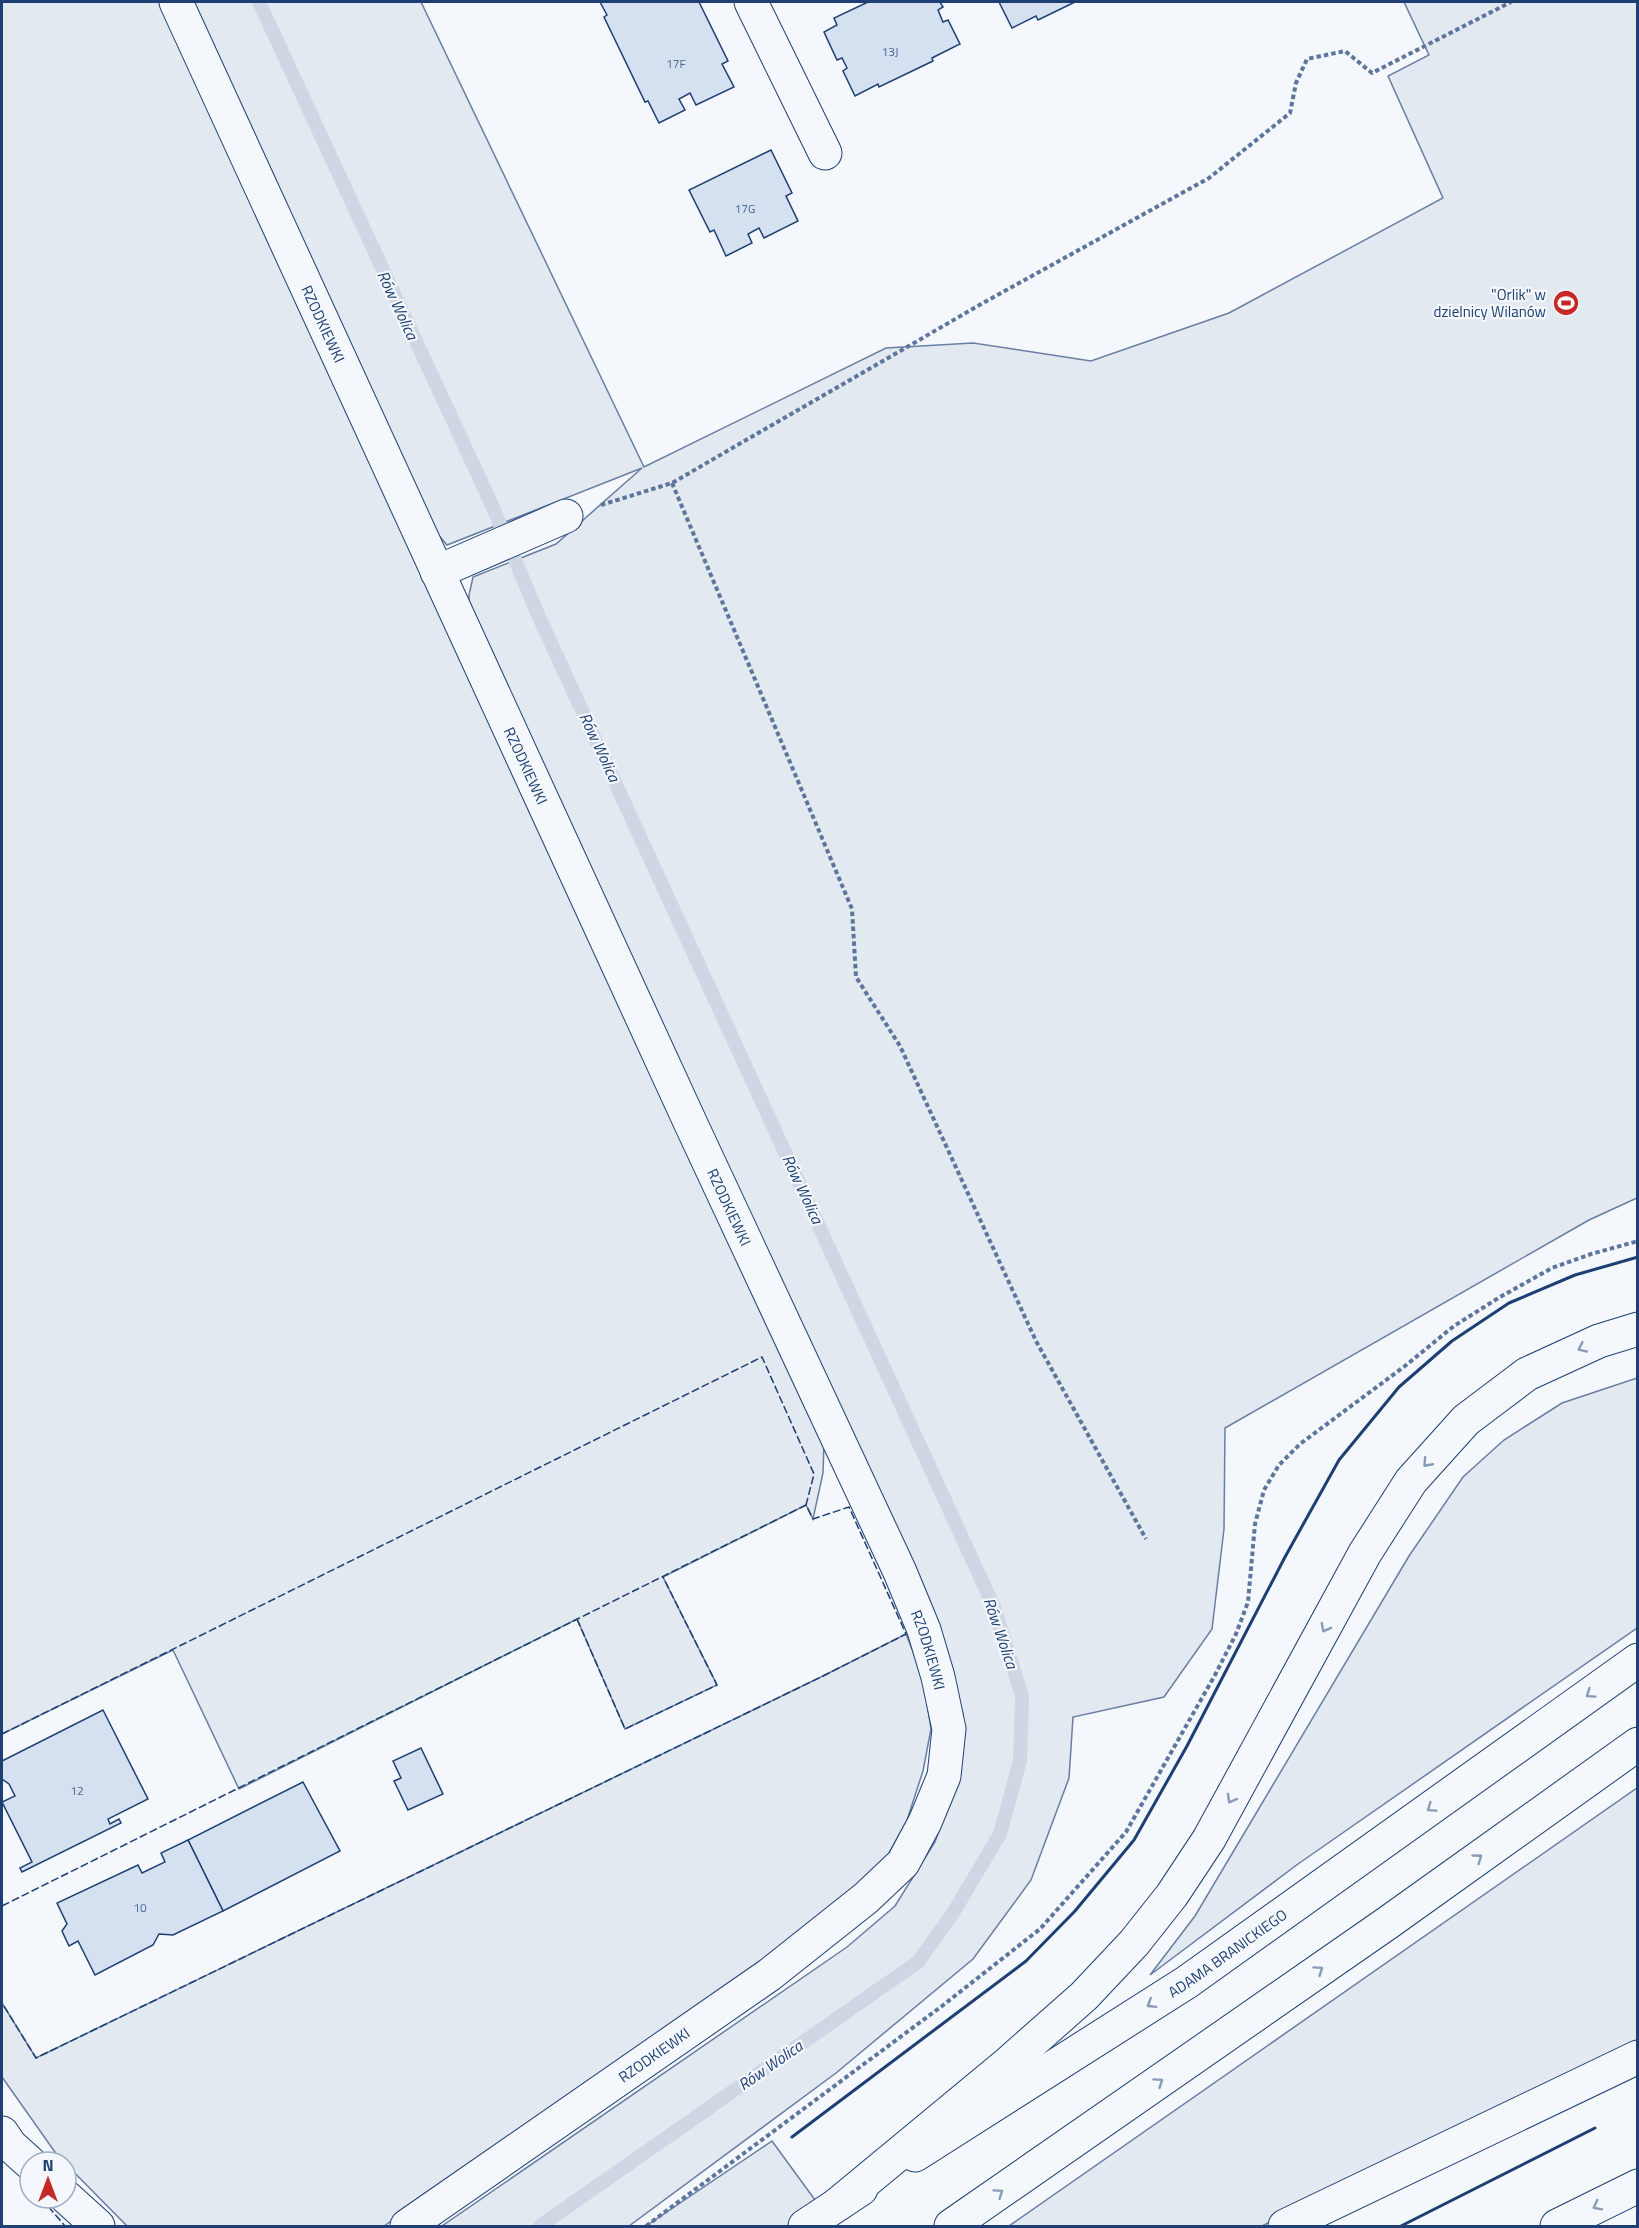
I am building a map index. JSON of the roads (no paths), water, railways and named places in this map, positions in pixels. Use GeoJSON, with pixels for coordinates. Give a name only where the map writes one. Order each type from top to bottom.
{"type":"FeatureCollection","features":[{"type":"Feature","properties":{"kind":"main road","name":"RZODKIEWKI"},"geometry":{"type":"LineString","coordinates":[[176,2],[449,566],[900,1572],[924,1630],[938,1677],[949,1729],[944,1776],[925,1822],[903,1863],[866,1898],[769,1975],[407,2226]]}},
{"type":"Feature","properties":{"kind":"main road"},"geometry":{"type":"LineString","coordinates":[[754,2],[825,153]]}},
{"type":"Feature","properties":{"kind":"main road"},"geometry":{"type":"LineString","coordinates":[[449,566],[566,516]]}},
{"type":"Feature","properties":{"kind":"main road"},"geometry":{"type":"LineString","coordinates":[[838,2204],[1006,2065],[1084,1996],[1134,1943],[1172,1895],[1209,1839],[1371,1544],[1411,1481],[1466,1420],[1527,1374],[1599,1341],[1638,1329]]}},
{"type":"Feature","properties":{"kind":"main road","name":"ADAMA BRANICKIEGO"},"geometry":{"type":"LineString","coordinates":[[806,2226],[1187,1982],[1638,1660]]}},
{"type":"Feature","properties":{"kind":"main road"},"geometry":{"type":"LineString","coordinates":[[951,2226],[1386,1924],[1638,1744]]}},
{"type":"Feature","properties":{"kind":"main road"},"geometry":{"type":"LineString","coordinates":[[1285,2226],[1638,2057]]}},
{"type":"Feature","properties":{"kind":"main road"},"geometry":{"type":"LineString","coordinates":[[2,2133],[18,2152]]}},
{"type":"Feature","properties":{"kind":"main road"},"geometry":{"type":"LineString","coordinates":[[1557,2226],[1638,2186]]}},
{"type":"Feature","properties":{"kind":"main road"},"geometry":{"type":"LineString","coordinates":[[78,2208],[98,2226]]}},
{"type":"Feature","properties":{"kind":"waterway","name":"Rów Wolica"},"geometry":{"type":"LineString","coordinates":[[259,2],[491,503],[539,617],[994,1607],[1022,1696],[1020,1761],[1000,1834],[953,1913],[918,1962],[540,2226]]}},
{"type":"Feature","properties":{"kind":"place","name":"\"Orlik\" w dzielnicy Wilanów"},"geometry":{"type":"Point","coordinates":[1566,303]}}]}
